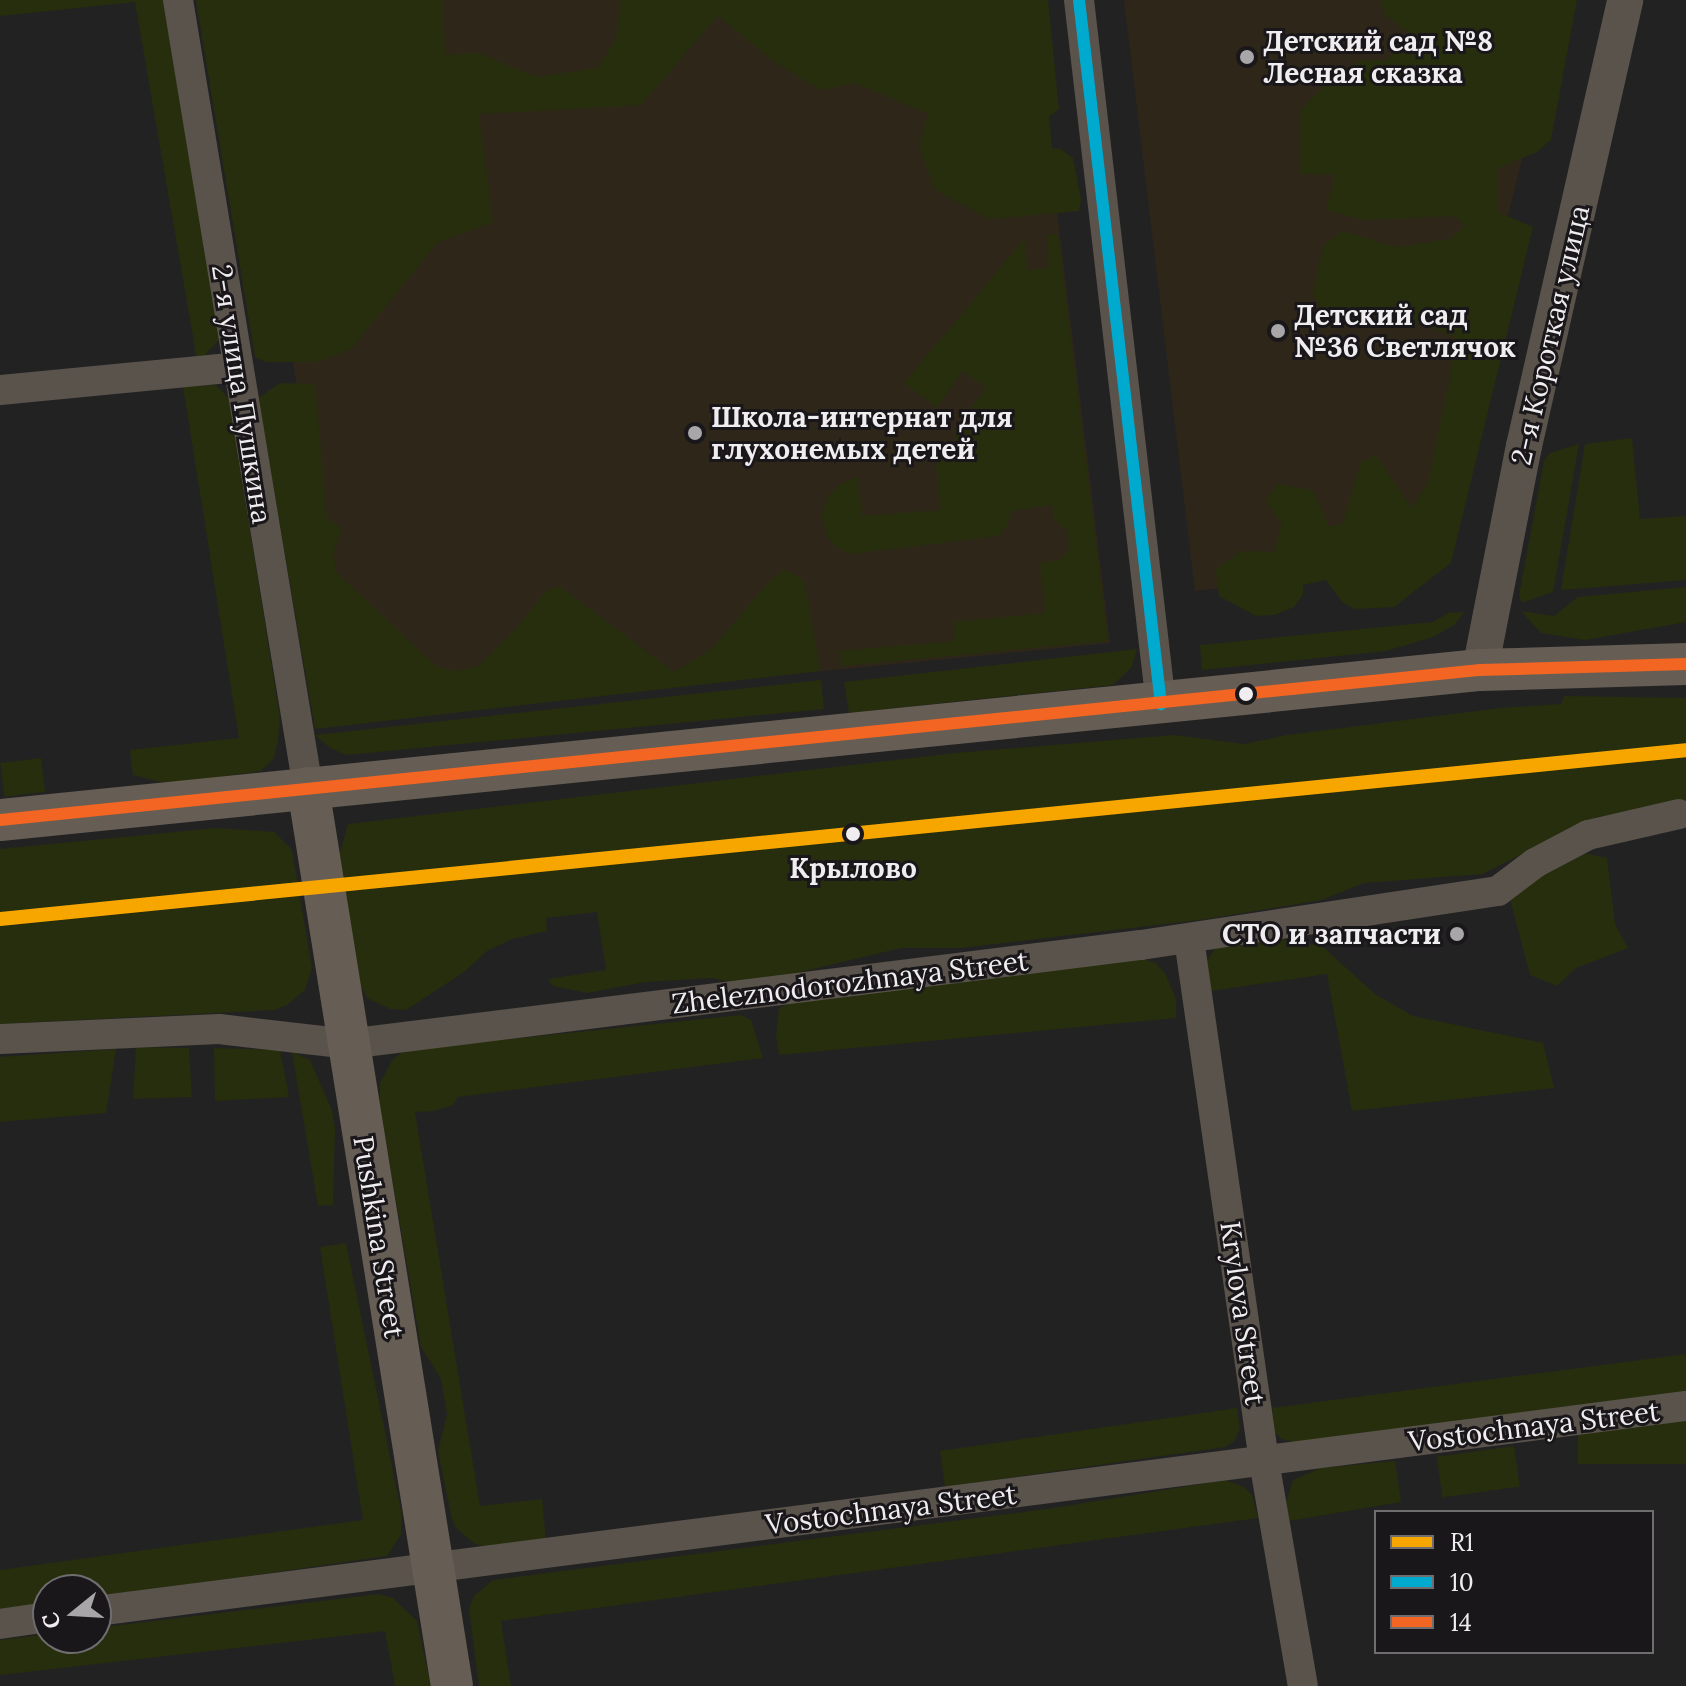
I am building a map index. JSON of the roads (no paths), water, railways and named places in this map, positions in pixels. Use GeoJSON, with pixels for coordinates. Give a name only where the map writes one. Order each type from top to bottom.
{"type":"FeatureCollection","features":[{"type":"Feature","properties":{"kind":"main road"},"geometry":{"type":"LineString","coordinates":[[0,820],[1480,670],[1686,664]]}},
{"type":"Feature","properties":{"kind":"main road","name":"Pushkina Street"},"geometry":{"type":"LineString","coordinates":[[308,788],[452,1686]]}},
{"type":"Feature","properties":{"kind":"street","name":"2-я улица Пушкина"},"geometry":{"type":"LineString","coordinates":[[178,0],[308,788]]}},
{"type":"Feature","properties":{"kind":"street"},"geometry":{"type":"LineString","coordinates":[[1079,0],[1161,704]]}},
{"type":"Feature","properties":{"kind":"street","name":"2-я Короткая улица"},"geometry":{"type":"LineString","coordinates":[[1480,670],[1524,446],[1625,0]]}},
{"type":"Feature","properties":{"kind":"street"},"geometry":{"type":"LineString","coordinates":[[0,390],[238,367]]}},
{"type":"Feature","properties":{"kind":"street","name":"Zheleznodorozhnaya Street"},"geometry":{"type":"LineString","coordinates":[[0,1039],[219,1029],[348,1044],[1189,939],[1498,891],[1535,863],[1588,835],[1679,814]]}},
{"type":"Feature","properties":{"kind":"street","name":"Krylova Street"},"geometry":{"type":"LineString","coordinates":[[1189,939],[1264,1461],[1303,1686]]}},
{"type":"Feature","properties":{"kind":"street","name":"Vostochnaya Street"},"geometry":{"type":"LineString","coordinates":[[112,1609],[1686,1406]]}},
{"type":"Feature","properties":{"kind":"street"},"geometry":{"type":"LineString","coordinates":[[0,1624],[32,1619]]}},
{"type":"Feature","properties":{"kind":"place","name":"Детский сад №8 Лесная сказка"},"geometry":{"type":"Point","coordinates":[1247,57]}},
{"type":"Feature","properties":{"kind":"place","name":"Детский сад №36 Светлячок"},"geometry":{"type":"Point","coordinates":[1278,331]}},
{"type":"Feature","properties":{"kind":"place","name":"Школа-интернат для глухонемых детей"},"geometry":{"type":"Point","coordinates":[695,433]}},
{"type":"Feature","properties":{"kind":"place","name":"Крылово"},"geometry":{"type":"Point","coordinates":[853,834]}},
{"type":"Feature","properties":{"kind":"place","name":"СТО и запчасти"},"geometry":{"type":"Point","coordinates":[1457,934]}}]}
